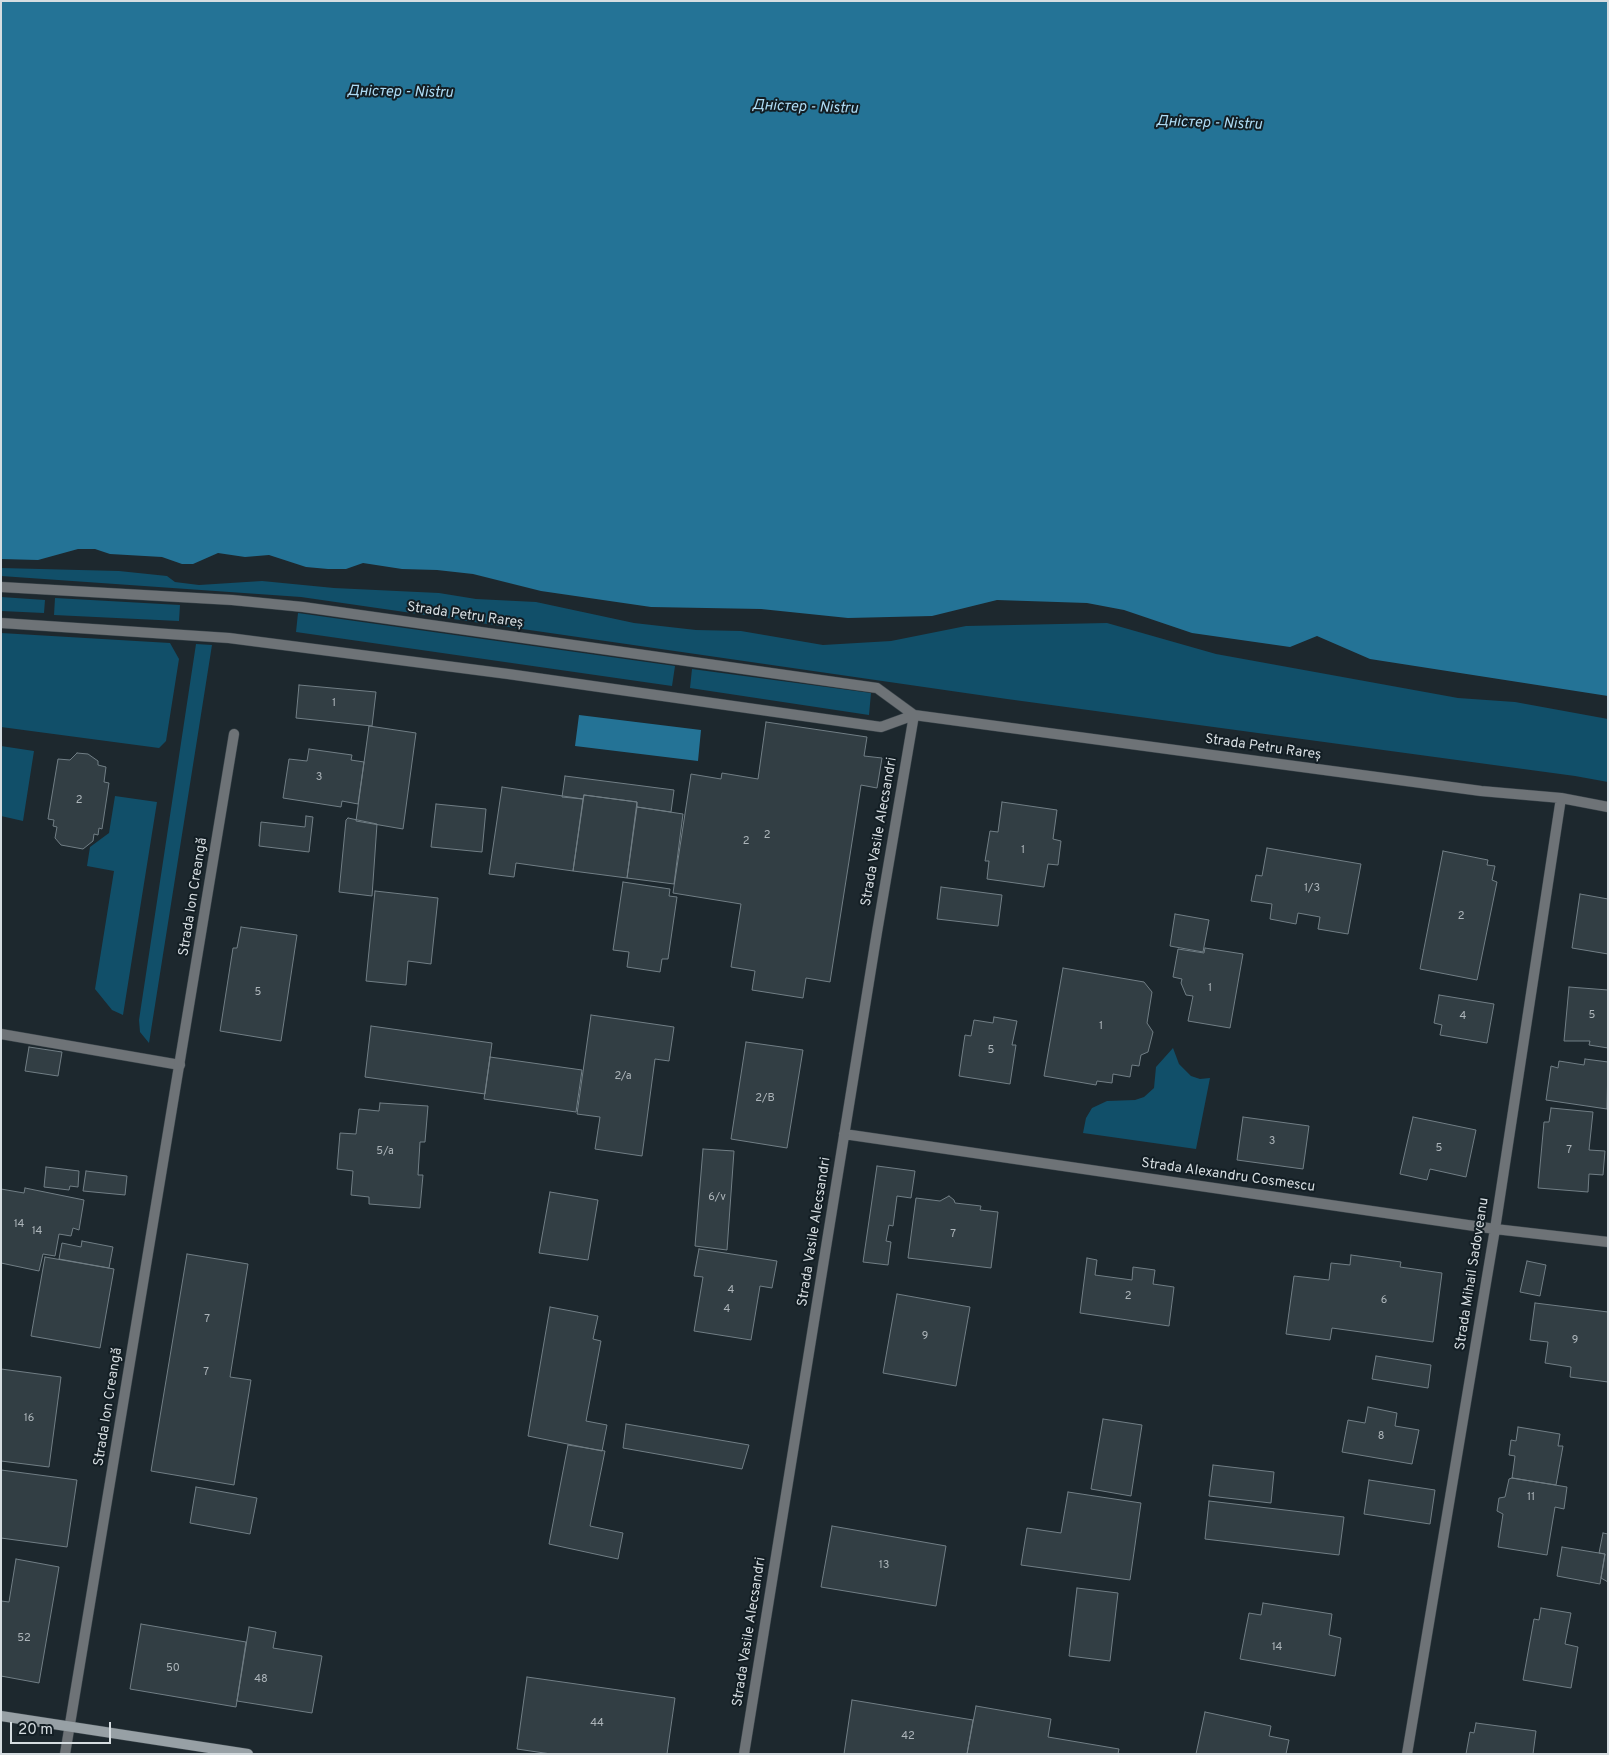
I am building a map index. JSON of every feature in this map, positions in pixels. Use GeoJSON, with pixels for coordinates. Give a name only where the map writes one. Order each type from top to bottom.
{"type":"FeatureCollection","features":[{"type":"Feature","properties":{"kind":"main road"},"geometry":{"type":"LineString","coordinates":[[1,1716],[70,1725],[248,1754]]}},
{"type":"Feature","properties":{"kind":"street","name":"Strada Petru Rareș"},"geometry":{"type":"LineString","coordinates":[[1,587],[232,600],[313,608],[877,688],[914,715]]}},
{"type":"Feature","properties":{"kind":"street","name":"Strada Petru Rareș"},"geometry":{"type":"LineString","coordinates":[[1,623],[229,638],[508,674],[881,727],[914,715],[1471,790],[1562,798],[1608,807]]}},
{"type":"Feature","properties":{"kind":"street","name":"Strada Vasile Alecsandri"},"geometry":{"type":"LineString","coordinates":[[744,1754],[914,715]]}},
{"type":"Feature","properties":{"kind":"street","name":"Strada Ion Creangă"},"geometry":{"type":"LineString","coordinates":[[65,1754],[234,734]]}},
{"type":"Feature","properties":{"kind":"street","name":"Strada Mihail Sadoveanu"},"geometry":{"type":"LineString","coordinates":[[1407,1754],[1495,1229],[1562,798]]}},
{"type":"Feature","properties":{"kind":"street"},"geometry":{"type":"LineString","coordinates":[[1,1034],[180,1065]]}},
{"type":"Feature","properties":{"kind":"street","name":"Strada Alexandru Cosmescu"},"geometry":{"type":"LineString","coordinates":[[844,1134],[1495,1229],[1608,1242]]}},
{"type":"Feature","properties":{"kind":"shaded area"},"geometry":{"type":"Polygon","coordinates":[[[1,568],[119,571],[167,576],[175,582],[199,585],[262,581],[334,588],[439,593],[476,599],[536,602],[634,623],[696,630],[741,631],[823,645],[891,641],[966,626],[1107,623],[1216,654],[1458,698],[1515,702],[1608,719],[1608,782],[1007,699],[301,597],[1,576],[1,568]]]}},
{"type":"Feature","properties":{"kind":"shaded area"},"geometry":{"type":"Polygon","coordinates":[[[1,597],[45,600],[44,613],[1,611],[1,597]]]}},
{"type":"Feature","properties":{"kind":"shaded area"},"geometry":{"type":"Polygon","coordinates":[[[55,598],[180,605],[179,621],[54,615],[55,598]]]}},
{"type":"Feature","properties":{"kind":"shaded area"},"geometry":{"type":"Polygon","coordinates":[[[298,613],[675,666],[672,686],[296,632],[298,613]]]}},
{"type":"Feature","properties":{"kind":"shaded area"},"geometry":{"type":"Polygon","coordinates":[[[1,633],[170,643],[179,659],[166,741],[159,748],[1,727],[1,633]]]}},
{"type":"Feature","properties":{"kind":"shaded area"},"geometry":{"type":"Polygon","coordinates":[[[196,644],[212,645],[149,1043],[140,1032],[139,1020],[196,644]]]}},
{"type":"Feature","properties":{"kind":"shaded area"},"geometry":{"type":"Polygon","coordinates":[[[692,669],[871,693],[869,715],[690,688],[692,669]]]}},
{"type":"Feature","properties":{"kind":"shaded area"},"geometry":{"type":"Polygon","coordinates":[[[1,746],[34,751],[23,821],[1,816],[1,746]]]}},
{"type":"Feature","properties":{"kind":"shaded area"},"geometry":{"type":"Polygon","coordinates":[[[115,796],[157,802],[123,1015],[112,1010],[95,989],[114,871],[87,866],[90,847],[109,833],[115,796]]]}},
{"type":"Feature","properties":{"kind":"shaded area"},"geometry":{"type":"Polygon","coordinates":[[[1173,1048],[1179,1064],[1191,1076],[1200,1079],[1210,1078],[1196,1149],[1083,1133],[1086,1118],[1092,1108],[1107,1101],[1135,1100],[1144,1097],[1154,1088],[1156,1067],[1173,1048]]]}},
{"type":"Feature","properties":{"kind":"water","name":"Дністер - Nistru"},"geometry":{"type":"Polygon","coordinates":[[[1,1],[1608,1],[1608,696],[1370,659],[1317,636],[1290,647],[1192,633],[1124,610],[1087,603],[997,600],[932,616],[848,618],[761,609],[651,607],[541,591],[473,574],[402,569],[363,563],[346,569],[306,567],[269,555],[245,557],[218,553],[193,564],[182,564],[162,557],[110,554],[95,549],[78,549],[38,560],[1,559],[1,1]]]}},
{"type":"Feature","properties":{"kind":"water"},"geometry":{"type":"Polygon","coordinates":[[[579,715],[701,730],[698,761],[575,746],[579,715]]]}},
{"type":"Feature","properties":{"kind":"building"},"geometry":{"type":"Polygon","coordinates":[[[299,685],[376,692],[372,726],[296,718],[299,685]]]}},
{"type":"Feature","properties":{"kind":"building"},"geometry":{"type":"Polygon","coordinates":[[[766,722],[867,737],[864,756],[882,758],[877,788],[861,785],[830,982],[806,978],[803,998],[752,990],[755,971],[731,967],[741,904],[673,893],[691,774],[721,779],[722,773],[758,779],[766,722]]]}},
{"type":"Feature","properties":{"kind":"building"},"geometry":{"type":"Polygon","coordinates":[[[369,726],[416,733],[403,829],[356,821],[369,726]]]}},
{"type":"Feature","properties":{"kind":"building"},"geometry":{"type":"Polygon","coordinates":[[[309,749],[352,755],[351,760],[364,762],[358,804],[342,801],[341,807],[283,798],[289,759],[307,761],[309,749]]]}},
{"type":"Feature","properties":{"kind":"building"},"geometry":{"type":"Polygon","coordinates":[[[77,753],[88,754],[98,761],[98,765],[106,767],[104,782],[109,783],[102,829],[99,828],[98,835],[94,834],[93,841],[83,849],[61,845],[55,838],[57,827],[53,826],[54,820],[48,819],[58,759],[70,760],[77,753]]]}},
{"type":"Feature","properties":{"kind":"building"},"geometry":{"type":"Polygon","coordinates":[[[565,776],[674,790],[671,812],[637,807],[637,802],[584,795],[583,799],[562,797],[565,776]]]}},
{"type":"Feature","properties":{"kind":"building"},"geometry":{"type":"Polygon","coordinates":[[[502,787],[583,799],[573,871],[516,863],[514,877],[489,874],[502,787]]]}},
{"type":"Feature","properties":{"kind":"building"},"geometry":{"type":"Polygon","coordinates":[[[584,795],[637,802],[627,878],[573,871],[584,795]]]}},
{"type":"Feature","properties":{"kind":"building"},"geometry":{"type":"Polygon","coordinates":[[[1002,802],[1057,810],[1053,839],[1061,841],[1058,865],[1048,864],[1044,887],[987,879],[989,861],[985,861],[990,831],[998,832],[1002,802]]]}},
{"type":"Feature","properties":{"kind":"building"},"geometry":{"type":"Polygon","coordinates":[[[436,804],[486,809],[482,852],[431,847],[436,804]]]}},
{"type":"Feature","properties":{"kind":"building"},"geometry":{"type":"Polygon","coordinates":[[[637,807],[683,814],[674,884],[627,878],[637,807]]]}},
{"type":"Feature","properties":{"kind":"building"},"geometry":{"type":"Polygon","coordinates":[[[306,816],[313,817],[309,852],[259,846],[261,822],[305,827],[306,816]]]}},
{"type":"Feature","properties":{"kind":"building"},"geometry":{"type":"Polygon","coordinates":[[[348,818],[377,824],[372,896],[339,892],[346,820],[348,818]]]}},
{"type":"Feature","properties":{"kind":"building"},"geometry":{"type":"Polygon","coordinates":[[[1267,848],[1361,864],[1348,934],[1318,929],[1320,917],[1298,913],[1296,924],[1270,919],[1272,904],[1251,901],[1256,875],[1262,876],[1267,848]]]}},
{"type":"Feature","properties":{"kind":"building"},"geometry":{"type":"Polygon","coordinates":[[[1443,851],[1488,860],[1487,865],[1495,866],[1492,880],[1497,882],[1477,980],[1420,969],[1443,851]]]}},
{"type":"Feature","properties":{"kind":"building"},"geometry":{"type":"Polygon","coordinates":[[[623,882],[670,889],[669,896],[677,897],[668,959],[662,959],[660,972],[627,967],[629,952],[613,950],[623,882]]]}},
{"type":"Feature","properties":{"kind":"building"},"geometry":{"type":"Polygon","coordinates":[[[941,887],[1002,895],[998,926],[937,919],[941,887]]]}},
{"type":"Feature","properties":{"kind":"building"},"geometry":{"type":"Polygon","coordinates":[[[375,891],[438,898],[431,964],[408,961],[406,985],[366,981],[375,891]]]}},
{"type":"Feature","properties":{"kind":"building"},"geometry":{"type":"Polygon","coordinates":[[[1580,894],[1608,899],[1608,954],[1572,948],[1580,894]]]}},
{"type":"Feature","properties":{"kind":"building"},"geometry":{"type":"Polygon","coordinates":[[[1175,914],[1209,920],[1203,952],[1170,946],[1175,914]]]}},
{"type":"Feature","properties":{"kind":"building"},"geometry":{"type":"Polygon","coordinates":[[[241,927],[297,935],[281,1041],[220,1031],[233,948],[237,948],[241,927]]]}},
{"type":"Feature","properties":{"kind":"building"},"geometry":{"type":"Polygon","coordinates":[[[1205,948],[1243,954],[1230,1028],[1188,1021],[1193,996],[1186,995],[1181,983],[1182,979],[1173,977],[1178,949],[1204,953],[1205,948]]]}},
{"type":"Feature","properties":{"kind":"building"},"geometry":{"type":"Polygon","coordinates":[[[1063,968],[1144,982],[1152,992],[1147,1023],[1153,1032],[1148,1052],[1141,1055],[1139,1066],[1132,1065],[1130,1077],[1113,1074],[1112,1083],[1097,1081],[1096,1085],[1044,1076],[1063,968]]]}},
{"type":"Feature","properties":{"kind":"building"},"geometry":{"type":"Polygon","coordinates":[[[1569,987],[1608,990],[1608,1048],[1589,1045],[1590,1041],[1564,1041],[1569,987]]]}},
{"type":"Feature","properties":{"kind":"building"},"geometry":{"type":"Polygon","coordinates":[[[1439,995],[1494,1004],[1487,1043],[1440,1035],[1442,1025],[1434,1023],[1439,995]]]}},
{"type":"Feature","properties":{"kind":"building"},"geometry":{"type":"Polygon","coordinates":[[[591,1015],[674,1027],[669,1061],[655,1059],[642,1156],[595,1149],[600,1117],[577,1114],[591,1015]]]}},
{"type":"Feature","properties":{"kind":"building"},"geometry":{"type":"Polygon","coordinates":[[[994,1017],[1017,1021],[1012,1045],[1016,1045],[1010,1084],[959,1076],[965,1035],[971,1036],[974,1020],[993,1023],[994,1017]]]}},
{"type":"Feature","properties":{"kind":"building"},"geometry":{"type":"Polygon","coordinates":[[[371,1026],[492,1043],[485,1094],[365,1077],[371,1026]]]}},
{"type":"Feature","properties":{"kind":"building"},"geometry":{"type":"Polygon","coordinates":[[[746,1042],[803,1050],[787,1148],[731,1139],[746,1042]]]}},
{"type":"Feature","properties":{"kind":"building"},"geometry":{"type":"Polygon","coordinates":[[[29,1047],[62,1052],[58,1076],[25,1071],[29,1047]]]}},
{"type":"Feature","properties":{"kind":"building"},"geometry":{"type":"Polygon","coordinates":[[[490,1057],[582,1070],[576,1112],[484,1099],[490,1057]]]}},
{"type":"Feature","properties":{"kind":"building"},"geometry":{"type":"Polygon","coordinates":[[[1585,1059],[1608,1062],[1607,1109],[1546,1100],[1551,1066],[1558,1068],[1559,1061],[1584,1065],[1585,1059]]]}},
{"type":"Feature","properties":{"kind":"building"},"geometry":{"type":"Polygon","coordinates":[[[380,1103],[428,1106],[425,1142],[420,1142],[418,1175],[423,1175],[420,1208],[369,1204],[369,1197],[351,1195],[353,1171],[337,1169],[340,1133],[356,1134],[359,1109],[379,1111],[380,1103]]]}},
{"type":"Feature","properties":{"kind":"building"},"geometry":{"type":"Polygon","coordinates":[[[1551,1108],[1593,1112],[1589,1150],[1605,1151],[1603,1175],[1589,1174],[1588,1192],[1538,1188],[1544,1122],[1549,1122],[1551,1108]]]}},
{"type":"Feature","properties":{"kind":"building"},"geometry":{"type":"Polygon","coordinates":[[[1243,1117],[1309,1126],[1303,1169],[1237,1160],[1243,1117]]]}},
{"type":"Feature","properties":{"kind":"building"},"geometry":{"type":"Polygon","coordinates":[[[1413,1117],[1476,1130],[1466,1177],[1430,1169],[1427,1180],[1400,1174],[1413,1117]]]}},
{"type":"Feature","properties":{"kind":"building"},"geometry":{"type":"Polygon","coordinates":[[[703,1149],[734,1151],[727,1250],[695,1246],[703,1149]]]}},
{"type":"Feature","properties":{"kind":"building"},"geometry":{"type":"Polygon","coordinates":[[[877,1166],[915,1171],[911,1198],[897,1196],[893,1226],[889,1225],[886,1241],[891,1242],[888,1265],[863,1262],[877,1166]]]}},
{"type":"Feature","properties":{"kind":"building"},"geometry":{"type":"Polygon","coordinates":[[[46,1167],[79,1171],[78,1187],[70,1186],[69,1190],[44,1187],[46,1167]]]}},
{"type":"Feature","properties":{"kind":"building"},"geometry":{"type":"Polygon","coordinates":[[[86,1171],[127,1176],[125,1195],[83,1191],[86,1171]]]}},
{"type":"Feature","properties":{"kind":"building"},"geometry":{"type":"Polygon","coordinates":[[[25,1188],[84,1200],[79,1230],[73,1228],[71,1236],[59,1234],[55,1256],[43,1254],[39,1271],[1,1263],[1,1189],[24,1193],[25,1188]]]}},
{"type":"Feature","properties":{"kind":"building"},"geometry":{"type":"Polygon","coordinates":[[[550,1192],[598,1200],[588,1260],[539,1253],[550,1192]]]}},
{"type":"Feature","properties":{"kind":"building"},"geometry":{"type":"Polygon","coordinates":[[[949,1196],[955,1203],[981,1206],[980,1210],[998,1212],[991,1268],[908,1258],[916,1198],[940,1201],[949,1196]]]}},
{"type":"Feature","properties":{"kind":"building"},"geometry":{"type":"Polygon","coordinates":[[[82,1241],[113,1247],[109,1268],[59,1259],[62,1243],[81,1247],[82,1241]]]}},
{"type":"Feature","properties":{"kind":"building"},"geometry":{"type":"Polygon","coordinates":[[[699,1249],[777,1261],[772,1288],[760,1286],[751,1340],[694,1331],[703,1277],[694,1276],[699,1249]]]}},
{"type":"Feature","properties":{"kind":"building"},"geometry":{"type":"Polygon","coordinates":[[[187,1254],[248,1264],[230,1377],[251,1380],[234,1485],[151,1471],[187,1254]]]}},
{"type":"Feature","properties":{"kind":"building"},"geometry":{"type":"Polygon","coordinates":[[[1351,1255],[1401,1262],[1400,1267],[1442,1273],[1433,1342],[1332,1328],[1330,1340],[1286,1334],[1294,1276],[1329,1280],[1331,1263],[1350,1265],[1351,1255]]]}},
{"type":"Feature","properties":{"kind":"building"},"geometry":{"type":"Polygon","coordinates":[[[45,1257],[114,1269],[100,1348],[31,1336],[45,1257]]]}},
{"type":"Feature","properties":{"kind":"building"},"geometry":{"type":"Polygon","coordinates":[[[1087,1258],[1097,1260],[1095,1275],[1132,1280],[1133,1267],[1155,1270],[1153,1284],[1174,1287],[1169,1326],[1080,1313],[1087,1258]]]}},
{"type":"Feature","properties":{"kind":"building"},"geometry":{"type":"Polygon","coordinates":[[[1527,1261],[1546,1265],[1540,1296],[1520,1292],[1527,1261]]]}},
{"type":"Feature","properties":{"kind":"building"},"geometry":{"type":"Polygon","coordinates":[[[897,1294],[970,1307],[956,1386],[883,1373],[897,1294]]]}},
{"type":"Feature","properties":{"kind":"building"},"geometry":{"type":"Polygon","coordinates":[[[1535,1303],[1608,1312],[1608,1382],[1570,1377],[1571,1367],[1545,1363],[1548,1342],[1530,1340],[1535,1303]]]}},
{"type":"Feature","properties":{"kind":"building"},"geometry":{"type":"Polygon","coordinates":[[[550,1307],[598,1316],[593,1339],[601,1341],[586,1421],[607,1425],[602,1451],[528,1436],[550,1307]]]}},
{"type":"Feature","properties":{"kind":"building"},"geometry":{"type":"Polygon","coordinates":[[[1376,1356],[1431,1365],[1428,1388],[1372,1379],[1376,1356]]]}},
{"type":"Feature","properties":{"kind":"building"},"geometry":{"type":"Polygon","coordinates":[[[1,1369],[61,1377],[49,1467],[1,1461],[1,1369]]]}},
{"type":"Feature","properties":{"kind":"building"},"geometry":{"type":"Polygon","coordinates":[[[1368,1407],[1397,1413],[1395,1426],[1419,1430],[1412,1464],[1342,1452],[1348,1420],[1365,1423],[1368,1407]]]}},
{"type":"Feature","properties":{"kind":"building"},"geometry":{"type":"Polygon","coordinates":[[[1103,1419],[1142,1425],[1131,1496],[1091,1489],[1103,1419]]]}},
{"type":"Feature","properties":{"kind":"building"},"geometry":{"type":"Polygon","coordinates":[[[626,1424],[749,1445],[742,1469],[623,1448],[626,1424]]]}},
{"type":"Feature","properties":{"kind":"building"},"geometry":{"type":"Polygon","coordinates":[[[1518,1427],[1560,1434],[1558,1446],[1563,1446],[1556,1485],[1512,1478],[1515,1456],[1509,1455],[1511,1440],[1516,1441],[1518,1427]]]}},
{"type":"Feature","properties":{"kind":"building"},"geometry":{"type":"Polygon","coordinates":[[[568,1445],[605,1451],[590,1526],[623,1533],[618,1559],[549,1544],[568,1445]]]}},
{"type":"Feature","properties":{"kind":"building"},"geometry":{"type":"Polygon","coordinates":[[[1213,1465],[1274,1472],[1271,1503],[1209,1496],[1213,1465]]]}},
{"type":"Feature","properties":{"kind":"building"},"geometry":{"type":"Polygon","coordinates":[[[1,1470],[77,1480],[67,1547],[1,1538],[1,1470]]]}},
{"type":"Feature","properties":{"kind":"building"},"geometry":{"type":"Polygon","coordinates":[[[1509,1479],[1567,1487],[1564,1509],[1555,1507],[1547,1555],[1498,1547],[1503,1514],[1497,1511],[1499,1498],[1505,1497],[1509,1479]]]}},
{"type":"Feature","properties":{"kind":"building"},"geometry":{"type":"Polygon","coordinates":[[[1369,1480],[1435,1490],[1430,1524],[1364,1514],[1369,1480]]]}},
{"type":"Feature","properties":{"kind":"building"},"geometry":{"type":"Polygon","coordinates":[[[196,1487],[257,1498],[250,1534],[190,1523],[196,1487]]]}},
{"type":"Feature","properties":{"kind":"building"},"geometry":{"type":"Polygon","coordinates":[[[1068,1492],[1141,1503],[1130,1580],[1021,1565],[1027,1528],[1061,1533],[1068,1492]]]}},
{"type":"Feature","properties":{"kind":"building"},"geometry":{"type":"Polygon","coordinates":[[[1209,1501],[1344,1517],[1339,1555],[1205,1539],[1209,1501]]]}},
{"type":"Feature","properties":{"kind":"building"},"geometry":{"type":"Polygon","coordinates":[[[832,1526],[946,1546],[936,1606],[821,1587],[832,1526]]]}},
{"type":"Feature","properties":{"kind":"building"},"geometry":{"type":"Polygon","coordinates":[[[1603,1533],[1608,1534],[1608,1582],[1601,1578],[1605,1554],[1599,1553],[1603,1533]]]}},
{"type":"Feature","properties":{"kind":"building"},"geometry":{"type":"Polygon","coordinates":[[[1562,1547],[1605,1554],[1600,1584],[1557,1576],[1562,1547]]]}},
{"type":"Feature","properties":{"kind":"building"},"geometry":{"type":"Polygon","coordinates":[[[16,1559],[59,1567],[39,1683],[1,1676],[1,1601],[9,1602],[16,1559]]]}},
{"type":"Feature","properties":{"kind":"building"},"geometry":{"type":"Polygon","coordinates":[[[1077,1588],[1118,1593],[1110,1661],[1069,1656],[1077,1588]]]}},
{"type":"Feature","properties":{"kind":"building"},"geometry":{"type":"Polygon","coordinates":[[[1263,1603],[1332,1614],[1329,1635],[1341,1638],[1335,1676],[1240,1659],[1249,1613],[1261,1615],[1263,1603]]]}},
{"type":"Feature","properties":{"kind":"building"},"geometry":{"type":"Polygon","coordinates":[[[1541,1608],[1571,1613],[1565,1644],[1578,1647],[1571,1688],[1523,1680],[1534,1619],[1539,1620],[1541,1608]]]}},
{"type":"Feature","properties":{"kind":"building"},"geometry":{"type":"Polygon","coordinates":[[[141,1624],[246,1642],[236,1707],[130,1689],[141,1624]]]}},
{"type":"Feature","properties":{"kind":"building"},"geometry":{"type":"Polygon","coordinates":[[[249,1627],[276,1632],[273,1648],[322,1656],[312,1713],[237,1701],[249,1627]]]}},
{"type":"Feature","properties":{"kind":"building"},"geometry":{"type":"Polygon","coordinates":[[[527,1677],[675,1698],[667,1754],[551,1754],[517,1749],[527,1677]]]}},
{"type":"Feature","properties":{"kind":"building"},"geometry":{"type":"Polygon","coordinates":[[[852,1700],[973,1720],[967,1754],[844,1754],[852,1700]]]}},
{"type":"Feature","properties":{"kind":"building"},"geometry":{"type":"Polygon","coordinates":[[[976,1706],[1051,1719],[1048,1737],[1119,1749],[1118,1754],[967,1754],[976,1706]]]}},
{"type":"Feature","properties":{"kind":"building"},"geometry":{"type":"Polygon","coordinates":[[[1205,1712],[1271,1726],[1269,1736],[1289,1740],[1286,1754],[1196,1754],[1205,1712]]]}},
{"type":"Feature","properties":{"kind":"building"},"geometry":{"type":"Polygon","coordinates":[[[1476,1723],[1536,1731],[1533,1754],[1466,1754],[1470,1732],[1474,1733],[1476,1723]]]}}]}
